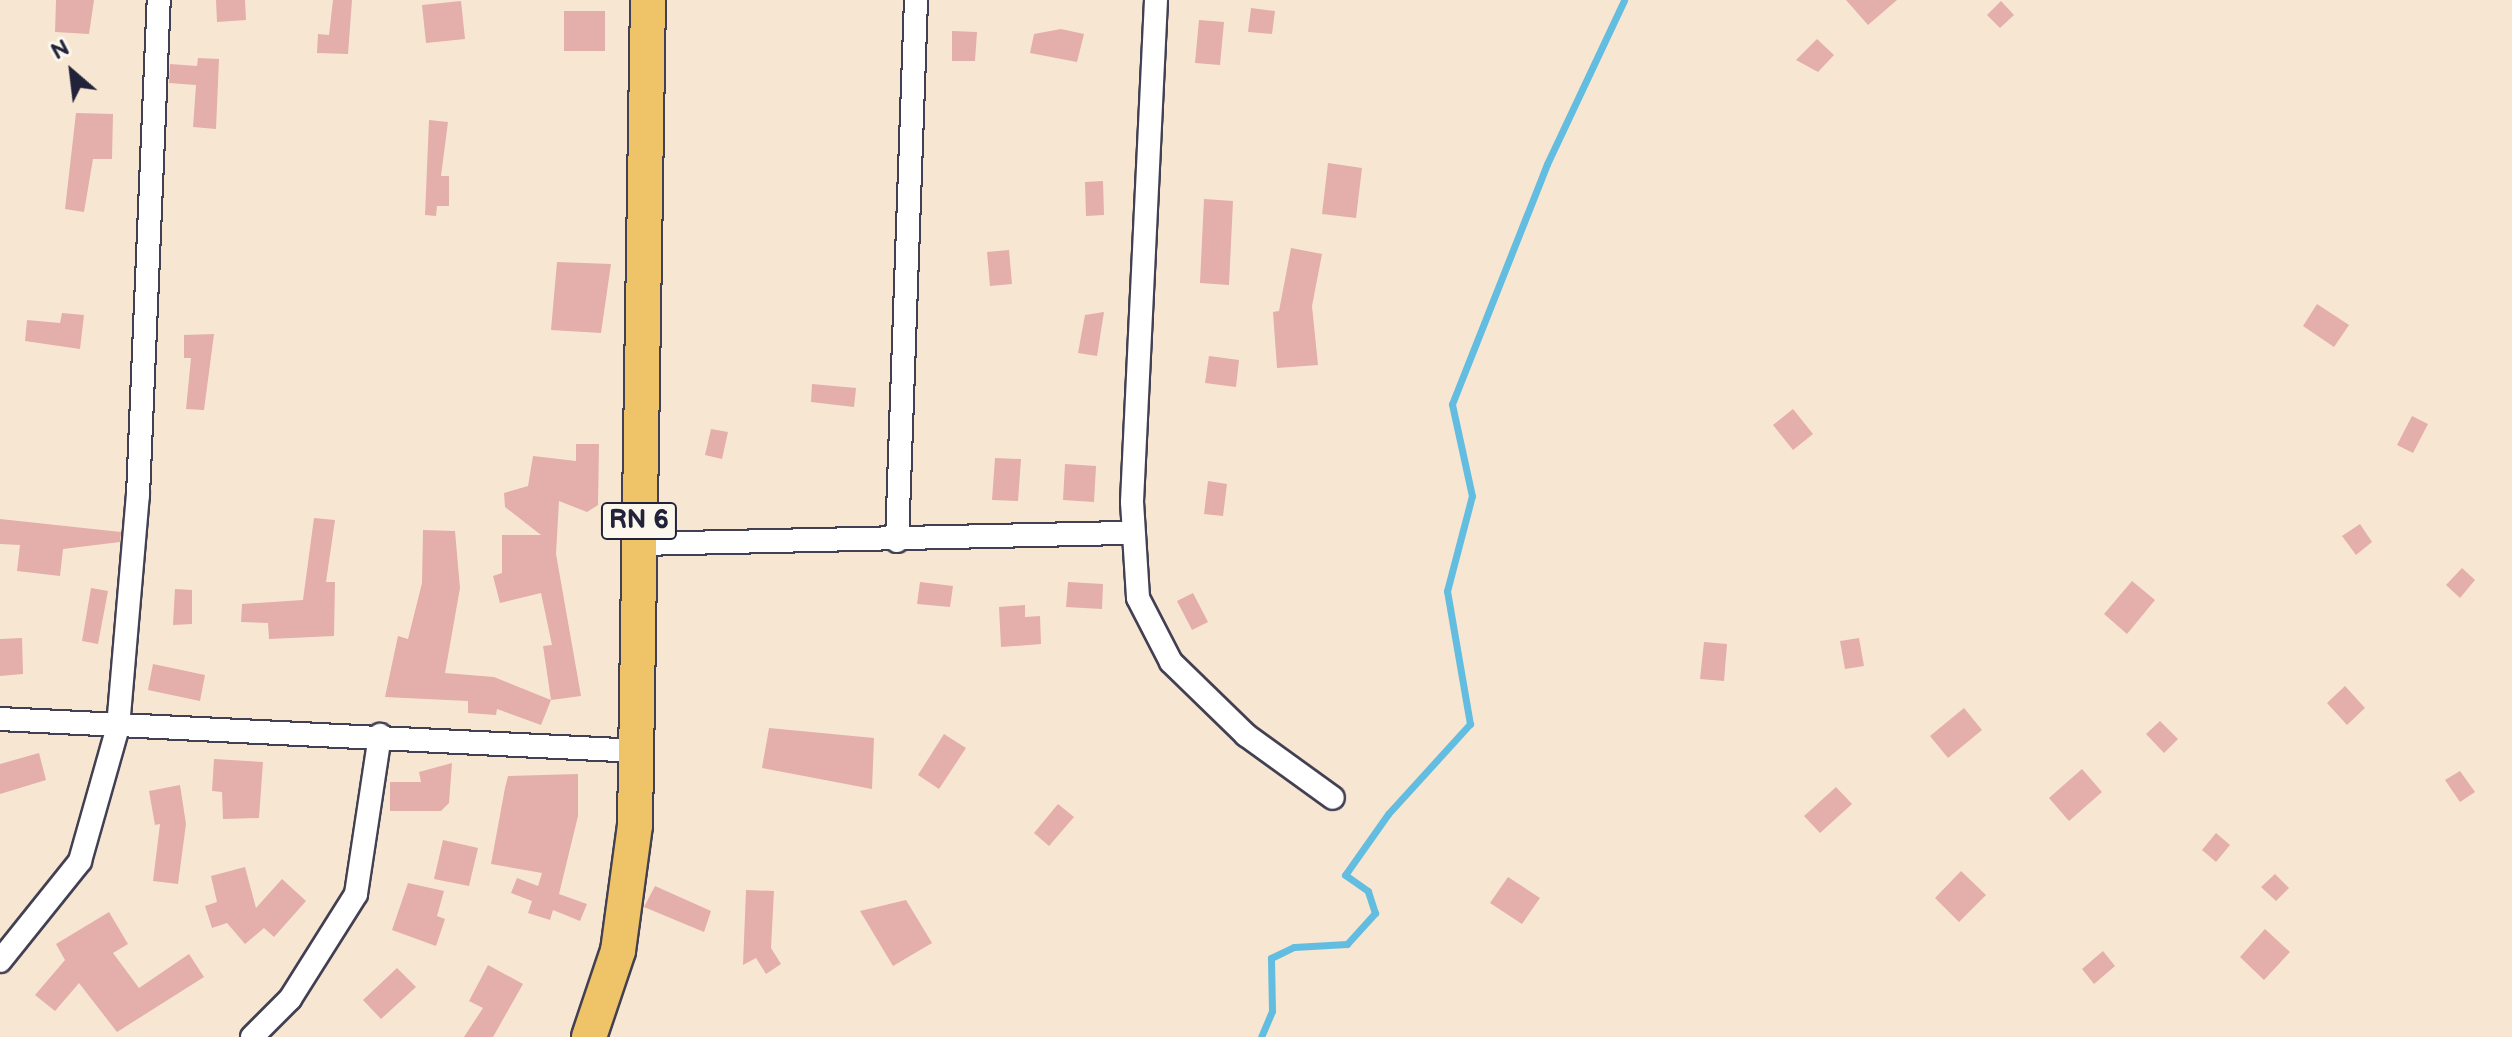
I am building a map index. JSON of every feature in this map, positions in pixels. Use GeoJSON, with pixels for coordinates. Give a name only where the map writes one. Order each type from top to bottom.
{"type":"FeatureCollection","features":[{"type":"Feature","properties":{"kind":"main road","name":"RN 6"},"geometry":{"type":"LineString","coordinates":[[589,1037],[618,951],[638,751],[648,0]]}},
{"type":"Feature","properties":{"kind":"street"},"geometry":{"type":"LineString","coordinates":[[0,961],[80,861],[118,727],[138,495],[159,0]]}},
{"type":"Feature","properties":{"kind":"street"},"geometry":{"type":"LineString","coordinates":[[897,541],[916,0]]}},
{"type":"Feature","properties":{"kind":"street"},"geometry":{"type":"LineString","coordinates":[[1156,0],[1133,533],[1138,598],[1171,662],[1246,735],[1333,798]]}},
{"type":"Feature","properties":{"kind":"street"},"geometry":{"type":"LineString","coordinates":[[639,544],[897,541],[1133,533]]}},
{"type":"Feature","properties":{"kind":"street"},"geometry":{"type":"LineString","coordinates":[[0,719],[118,727],[380,735],[638,751]]}},
{"type":"Feature","properties":{"kind":"street"},"geometry":{"type":"LineString","coordinates":[[252,1037],[331,941],[356,894],[380,735]]}},
{"type":"Feature","properties":{"kind":"building"},"geometry":{"type":"Polygon","coordinates":[[[56,0],[94,0],[89,34],[55,32],[56,0]]]}},
{"type":"Feature","properties":{"kind":"building"},"geometry":{"type":"Polygon","coordinates":[[[216,0],[245,0],[246,20],[217,22],[216,0]]]}},
{"type":"Feature","properties":{"kind":"building"},"geometry":{"type":"Polygon","coordinates":[[[333,0],[352,0],[348,54],[317,53],[318,34],[329,35],[333,0]]]}},
{"type":"Feature","properties":{"kind":"building"},"geometry":{"type":"Polygon","coordinates":[[[1846,0],[1897,0],[1868,25],[1846,0]]]}},
{"type":"Feature","properties":{"kind":"building"},"geometry":{"type":"Polygon","coordinates":[[[461,1],[465,39],[426,43],[422,5],[461,1]]]}},
{"type":"Feature","properties":{"kind":"building"},"geometry":{"type":"Polygon","coordinates":[[[2001,1],[2014,15],[2000,28],[1987,15],[2001,1]]]}},
{"type":"Feature","properties":{"kind":"building"},"geometry":{"type":"Polygon","coordinates":[[[1251,8],[1275,11],[1272,34],[1248,32],[1251,8]]]}},
{"type":"Feature","properties":{"kind":"building"},"geometry":{"type":"Polygon","coordinates":[[[564,11],[605,11],[605,51],[564,51],[564,11]]]}},
{"type":"Feature","properties":{"kind":"building"},"geometry":{"type":"Polygon","coordinates":[[[1199,20],[1224,22],[1220,65],[1195,63],[1199,20]]]}},
{"type":"Feature","properties":{"kind":"building"},"geometry":{"type":"Polygon","coordinates":[[[1061,29],[1084,34],[1077,62],[1030,53],[1034,34],[1061,29]]]}},
{"type":"Feature","properties":{"kind":"building"},"geometry":{"type":"Polygon","coordinates":[[[952,31],[977,32],[975,61],[952,61],[952,31]]]}},
{"type":"Feature","properties":{"kind":"building"},"geometry":{"type":"Polygon","coordinates":[[[1817,39],[1834,55],[1818,72],[1796,60],[1817,39]]]}},
{"type":"Feature","properties":{"kind":"building"},"geometry":{"type":"Polygon","coordinates":[[[198,58],[219,59],[216,129],[193,127],[196,85],[169,83],[170,64],[197,66],[198,58]]]}},
{"type":"Feature","properties":{"kind":"building"},"geometry":{"type":"Polygon","coordinates":[[[76,113],[113,114],[112,159],[93,159],[84,212],[65,209],[76,113]]]}},
{"type":"Feature","properties":{"kind":"building"},"geometry":{"type":"Polygon","coordinates":[[[429,120],[448,122],[441,176],[449,176],[449,206],[437,206],[436,216],[425,215],[429,120]]]}},
{"type":"Feature","properties":{"kind":"building"},"geometry":{"type":"Polygon","coordinates":[[[1328,163],[1362,168],[1356,218],[1322,214],[1328,163]]]}},
{"type":"Feature","properties":{"kind":"building"},"geometry":{"type":"Polygon","coordinates":[[[1103,181],[1104,215],[1086,216],[1085,182],[1103,181]]]}},
{"type":"Feature","properties":{"kind":"building"},"geometry":{"type":"Polygon","coordinates":[[[1204,199],[1233,201],[1229,285],[1200,283],[1204,199]]]}},
{"type":"Feature","properties":{"kind":"building"},"geometry":{"type":"Polygon","coordinates":[[[1291,248],[1322,254],[1312,306],[1318,365],[1277,368],[1273,312],[1279,311],[1291,248]]]}},
{"type":"Feature","properties":{"kind":"building"},"geometry":{"type":"Polygon","coordinates":[[[1009,250],[1012,284],[990,286],[987,252],[1009,250]]]}},
{"type":"Feature","properties":{"kind":"building"},"geometry":{"type":"Polygon","coordinates":[[[557,262],[611,264],[601,333],[551,330],[557,262]]]}},
{"type":"Feature","properties":{"kind":"building"},"geometry":{"type":"Polygon","coordinates":[[[2317,304],[2349,325],[2334,347],[2303,326],[2317,304]]]}},
{"type":"Feature","properties":{"kind":"building"},"geometry":{"type":"Polygon","coordinates":[[[1104,312],[1097,356],[1078,353],[1085,315],[1104,312]]]}},
{"type":"Feature","properties":{"kind":"building"},"geometry":{"type":"Polygon","coordinates":[[[62,313],[84,315],[80,349],[25,341],[27,320],[60,323],[62,313]]]}},
{"type":"Feature","properties":{"kind":"building"},"geometry":{"type":"Polygon","coordinates":[[[214,334],[204,410],[186,409],[191,358],[184,358],[184,335],[214,334]]]}},
{"type":"Feature","properties":{"kind":"building"},"geometry":{"type":"Polygon","coordinates":[[[1209,356],[1239,360],[1236,387],[1205,383],[1209,356]]]}},
{"type":"Feature","properties":{"kind":"building"},"geometry":{"type":"Polygon","coordinates":[[[812,384],[856,388],[854,407],[811,402],[812,384]]]}},
{"type":"Feature","properties":{"kind":"building"},"geometry":{"type":"Polygon","coordinates":[[[1793,409],[1813,434],[1793,450],[1773,425],[1793,409]]]}},
{"type":"Feature","properties":{"kind":"building"},"geometry":{"type":"Polygon","coordinates":[[[2412,416],[2428,424],[2413,453],[2397,445],[2412,416]]]}},
{"type":"Feature","properties":{"kind":"building"},"geometry":{"type":"Polygon","coordinates":[[[711,429],[728,432],[722,459],[705,455],[711,429]]]}},
{"type":"Feature","properties":{"kind":"building"},"geometry":{"type":"Polygon","coordinates":[[[576,444],[599,444],[598,505],[587,512],[559,501],[556,554],[581,696],[551,700],[543,646],[552,645],[541,593],[500,603],[493,576],[502,573],[502,535],[541,535],[505,507],[504,493],[528,486],[533,456],[576,461],[576,444]]]}},
{"type":"Feature","properties":{"kind":"building"},"geometry":{"type":"Polygon","coordinates":[[[995,458],[1021,459],[1018,501],[992,500],[995,458]]]}},
{"type":"Feature","properties":{"kind":"building"},"geometry":{"type":"Polygon","coordinates":[[[1065,464],[1096,466],[1094,502],[1063,500],[1065,464]]]}},
{"type":"Feature","properties":{"kind":"building"},"geometry":{"type":"Polygon","coordinates":[[[1208,481],[1227,484],[1223,516],[1204,514],[1208,481]]]}},
{"type":"Feature","properties":{"kind":"building"},"geometry":{"type":"Polygon","coordinates":[[[314,518],[335,520],[326,582],[335,582],[334,636],[269,639],[268,623],[241,622],[242,604],[303,600],[314,518]]]}},
{"type":"Feature","properties":{"kind":"building"},"geometry":{"type":"Polygon","coordinates":[[[0,519],[121,532],[120,542],[63,549],[60,576],[17,571],[20,545],[0,544],[0,519]]]}},
{"type":"Feature","properties":{"kind":"building"},"geometry":{"type":"Polygon","coordinates":[[[2360,524],[2372,542],[2356,555],[2342,536],[2360,524]]]}},
{"type":"Feature","properties":{"kind":"building"},"geometry":{"type":"Polygon","coordinates":[[[423,530],[455,531],[460,588],[445,673],[494,677],[551,700],[541,725],[497,709],[496,715],[468,713],[468,701],[385,697],[398,636],[408,639],[422,583],[423,530]]]}},
{"type":"Feature","properties":{"kind":"building"},"geometry":{"type":"Polygon","coordinates":[[[2462,568],[2475,580],[2460,598],[2446,585],[2462,568]]]}},
{"type":"Feature","properties":{"kind":"building"},"geometry":{"type":"Polygon","coordinates":[[[2132,581],[2155,600],[2127,634],[2104,614],[2132,581]]]}},
{"type":"Feature","properties":{"kind":"building"},"geometry":{"type":"Polygon","coordinates":[[[920,582],[953,586],[950,607],[917,604],[920,582]]]}},
{"type":"Feature","properties":{"kind":"building"},"geometry":{"type":"Polygon","coordinates":[[[1068,582],[1103,584],[1102,609],[1066,607],[1068,582]]]}},
{"type":"Feature","properties":{"kind":"building"},"geometry":{"type":"Polygon","coordinates":[[[91,588],[108,591],[98,644],[82,641],[91,588]]]}},
{"type":"Feature","properties":{"kind":"building"},"geometry":{"type":"Polygon","coordinates":[[[175,589],[192,590],[192,624],[173,625],[175,589]]]}},
{"type":"Feature","properties":{"kind":"building"},"geometry":{"type":"Polygon","coordinates":[[[1193,593],[1208,622],[1192,630],[1177,601],[1193,593]]]}},
{"type":"Feature","properties":{"kind":"building"},"geometry":{"type":"Polygon","coordinates":[[[1025,605],[1025,617],[1040,616],[1041,644],[1001,647],[999,607],[1025,605]]]}},
{"type":"Feature","properties":{"kind":"building"},"geometry":{"type":"Polygon","coordinates":[[[22,638],[23,674],[0,676],[0,639],[22,638]]]}},
{"type":"Feature","properties":{"kind":"building"},"geometry":{"type":"Polygon","coordinates":[[[1859,638],[1864,666],[1845,669],[1840,641],[1859,638]]]}},
{"type":"Feature","properties":{"kind":"building"},"geometry":{"type":"Polygon","coordinates":[[[1704,642],[1727,644],[1724,681],[1700,679],[1704,642]]]}},
{"type":"Feature","properties":{"kind":"building"},"geometry":{"type":"Polygon","coordinates":[[[153,664],[205,675],[200,701],[148,690],[153,664]]]}},
{"type":"Feature","properties":{"kind":"building"},"geometry":{"type":"Polygon","coordinates":[[[2345,686],[2365,708],[2347,725],[2327,703],[2345,686]]]}},
{"type":"Feature","properties":{"kind":"building"},"geometry":{"type":"Polygon","coordinates":[[[1964,708],[1982,730],[1948,758],[1930,736],[1964,708]]]}},
{"type":"Feature","properties":{"kind":"building"},"geometry":{"type":"Polygon","coordinates":[[[2160,721],[2178,739],[2164,753],[2146,734],[2160,721]]]}},
{"type":"Feature","properties":{"kind":"building"},"geometry":{"type":"Polygon","coordinates":[[[769,728],[874,738],[872,789],[762,768],[769,728]]]}},
{"type":"Feature","properties":{"kind":"building"},"geometry":{"type":"Polygon","coordinates":[[[944,734],[966,748],[939,789],[918,775],[944,734]]]}},
{"type":"Feature","properties":{"kind":"building"},"geometry":{"type":"Polygon","coordinates":[[[39,753],[46,780],[0,794],[0,764],[39,753]]]}},
{"type":"Feature","properties":{"kind":"building"},"geometry":{"type":"Polygon","coordinates":[[[214,759],[263,762],[259,818],[223,819],[222,792],[212,791],[214,759]]]}},
{"type":"Feature","properties":{"kind":"building"},"geometry":{"type":"Polygon","coordinates":[[[452,763],[449,803],[441,811],[390,811],[390,782],[421,782],[419,772],[452,763]]]}},
{"type":"Feature","properties":{"kind":"building"},"geometry":{"type":"Polygon","coordinates":[[[2082,769],[2102,792],[2069,821],[2049,798],[2082,769]]]}},
{"type":"Feature","properties":{"kind":"building"},"geometry":{"type":"Polygon","coordinates":[[[2460,771],[2475,792],[2460,802],[2445,780],[2460,771]]]}},
{"type":"Feature","properties":{"kind":"building"},"geometry":{"type":"Polygon","coordinates":[[[578,774],[578,816],[559,894],[587,904],[580,921],[553,910],[550,920],[528,913],[532,901],[511,893],[517,878],[538,886],[542,873],[491,864],[505,788],[508,776],[578,774]]]}},
{"type":"Feature","properties":{"kind":"building"},"geometry":{"type":"Polygon","coordinates":[[[180,785],[186,824],[178,884],[153,881],[160,824],[155,825],[149,791],[180,785]]]}},
{"type":"Feature","properties":{"kind":"building"},"geometry":{"type":"Polygon","coordinates":[[[1836,787],[1852,804],[1820,833],[1804,816],[1836,787]]]}},
{"type":"Feature","properties":{"kind":"building"},"geometry":{"type":"Polygon","coordinates":[[[1058,804],[1074,817],[1049,846],[1034,833],[1058,804]]]}},
{"type":"Feature","properties":{"kind":"building"},"geometry":{"type":"Polygon","coordinates":[[[2216,833],[2230,845],[2216,862],[2202,850],[2216,833]]]}},
{"type":"Feature","properties":{"kind":"building"},"geometry":{"type":"Polygon","coordinates":[[[443,840],[478,848],[469,886],[434,879],[443,840]]]}},
{"type":"Feature","properties":{"kind":"building"},"geometry":{"type":"Polygon","coordinates":[[[245,867],[256,908],[282,879],[306,901],[274,937],[264,928],[245,944],[227,923],[212,928],[205,906],[217,902],[211,876],[245,867]]]}},
{"type":"Feature","properties":{"kind":"building"},"geometry":{"type":"Polygon","coordinates":[[[1961,871],[1986,895],[1959,922],[1935,898],[1961,871]]]}},
{"type":"Feature","properties":{"kind":"building"},"geometry":{"type":"Polygon","coordinates":[[[2275,874],[2289,888],[2276,901],[2261,887],[2275,874]]]}},
{"type":"Feature","properties":{"kind":"building"},"geometry":{"type":"Polygon","coordinates":[[[1508,877],[1540,898],[1522,924],[1490,903],[1508,877]]]}},
{"type":"Feature","properties":{"kind":"building"},"geometry":{"type":"Polygon","coordinates":[[[408,883],[444,891],[437,916],[445,919],[436,946],[392,930],[408,883]]]}},
{"type":"Feature","properties":{"kind":"building"},"geometry":{"type":"Polygon","coordinates":[[[655,886],[711,911],[704,932],[644,907],[655,886]]]}},
{"type":"Feature","properties":{"kind":"building"},"geometry":{"type":"Polygon","coordinates":[[[746,890],[774,891],[771,948],[781,964],[766,974],[756,958],[743,965],[746,890]]]}},
{"type":"Feature","properties":{"kind":"building"},"geometry":{"type":"Polygon","coordinates":[[[906,900],[932,943],[893,966],[860,911],[906,900]]]}},
{"type":"Feature","properties":{"kind":"building"},"geometry":{"type":"Polygon","coordinates":[[[109,912],[128,944],[113,953],[139,988],[189,954],[204,977],[117,1032],[79,983],[55,1011],[35,995],[65,960],[56,944],[109,912]]]}},
{"type":"Feature","properties":{"kind":"building"},"geometry":{"type":"Polygon","coordinates":[[[2265,929],[2290,952],[2264,980],[2240,957],[2265,929]]]}},
{"type":"Feature","properties":{"kind":"building"},"geometry":{"type":"Polygon","coordinates":[[[2103,951],[2115,966],[2094,984],[2082,969],[2103,951]]]}},
{"type":"Feature","properties":{"kind":"building"},"geometry":{"type":"Polygon","coordinates":[[[488,965],[523,984],[493,1037],[464,1037],[483,1008],[469,1001],[488,965]]]}},
{"type":"Feature","properties":{"kind":"building"},"geometry":{"type":"Polygon","coordinates":[[[397,968],[416,987],[381,1019],[363,1000],[397,968]]]}},
{"type":"Feature","properties":{"kind":"waterway"},"geometry":{"type":"LineString","coordinates":[[1261,1037],[1272,1011],[1271,958],[1294,947],[1347,944],[1375,913],[1368,891],[1345,875],[1388,814],[1470,724],[1447,591],[1472,496],[1452,404],[1547,164],[1624,0]]}}]}
